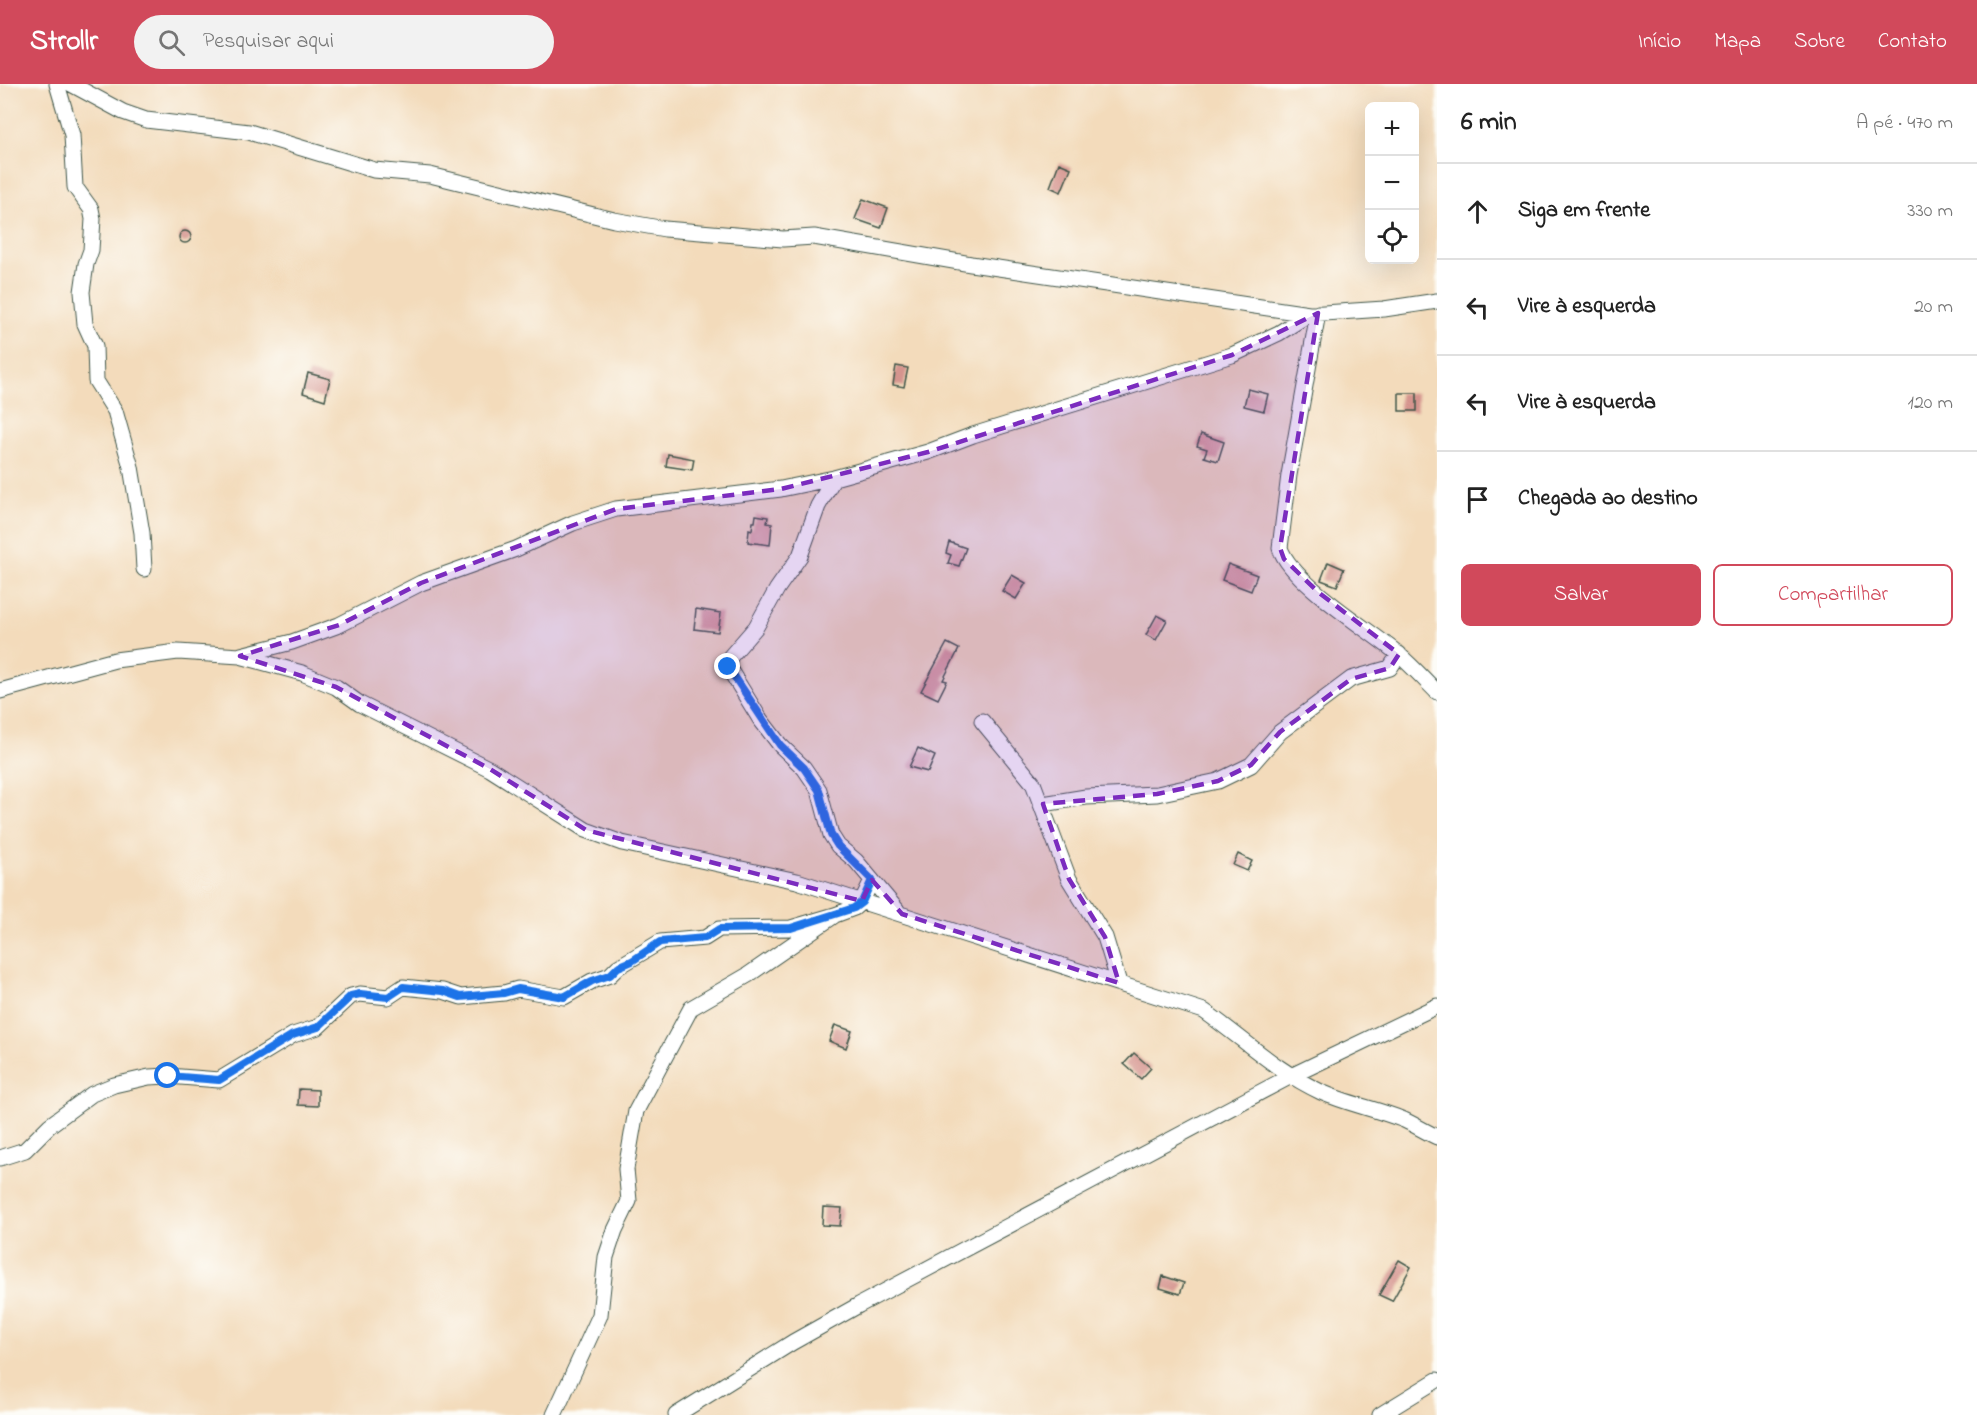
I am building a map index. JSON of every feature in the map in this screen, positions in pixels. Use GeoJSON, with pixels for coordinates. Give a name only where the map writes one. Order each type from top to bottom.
{"type":"FeatureCollection","features":[{"type":"Feature","properties":{"kind":"street"},"geometry":{"type":"LineString","coordinates":[[57,84],[72,135],[75,187],[91,209],[93,219],[91,250],[86,264],[82,292],[85,324],[95,346],[96,381],[115,411],[131,467],[142,533],[144,569]]}},
{"type":"Feature","properties":{"kind":"street"},"geometry":{"type":"LineString","coordinates":[[71,84],[123,112],[146,120],[249,132],[374,170],[430,175],[614,220],[665,229],[783,239],[814,237],[971,264],[1313,313],[1384,309],[1437,301]]}},
{"type":"Feature","properties":{"kind":"street"},"geometry":{"type":"LineString","coordinates":[[240,656],[292,642],[339,625],[421,583],[516,549],[573,523],[616,509],[781,489],[834,478],[928,452],[973,435],[1211,363],[1279,333],[1313,313]]}},
{"type":"Feature","properties":{"kind":"street"},"geometry":{"type":"LineString","coordinates":[[1313,313],[1280,548],[1284,560],[1318,592],[1399,654],[1437,692]]}},
{"type":"Feature","properties":{"kind":"street"},"geometry":{"type":"LineString","coordinates":[[834,478],[818,506],[800,556],[756,627],[730,657],[728,667],[780,745],[804,768],[819,790],[831,835],[838,846],[872,880],[886,900],[902,914]]}},
{"type":"Feature","properties":{"kind":"street"},"geometry":{"type":"LineString","coordinates":[[0,691],[115,660],[178,652],[240,656],[302,673],[336,687],[360,704],[490,769],[586,830],[622,843],[797,882],[1204,1011],[1252,1050],[1291,1076],[1323,1093],[1404,1120],[1437,1137]]}},
{"type":"Feature","properties":{"kind":"street"},"geometry":{"type":"LineString","coordinates":[[1042,804],[1086,797],[1157,794],[1218,781],[1251,765],[1280,732],[1351,679],[1390,668],[1399,654]]}},
{"type":"Feature","properties":{"kind":"street"},"geometry":{"type":"LineString","coordinates":[[982,721],[1033,783],[1069,879],[1105,937],[1119,983]]}},
{"type":"Feature","properties":{"kind":"street"},"geometry":{"type":"LineString","coordinates":[[0,1158],[25,1150],[50,1125],[92,1094],[114,1085],[159,1076],[219,1080],[293,1035],[318,1027],[351,996],[360,994],[388,997],[403,987],[443,991],[460,997],[504,993],[518,989],[564,997],[592,981],[610,975],[618,967],[632,961],[660,942],[705,938],[719,929],[791,928],[854,908],[862,902],[872,880]]}},
{"type":"Feature","properties":{"kind":"street"},"geometry":{"type":"LineString","coordinates":[[554,1415],[600,1315],[606,1257],[615,1230],[629,1201],[626,1169],[636,1111],[672,1041],[691,1008],[748,975],[835,915]]}},
{"type":"Feature","properties":{"kind":"street"},"geometry":{"type":"LineString","coordinates":[[676,1415],[793,1342],[859,1305],[1291,1076],[1437,1006]]}},
{"type":"Feature","properties":{"kind":"street"},"geometry":{"type":"LineString","coordinates":[[1380,1415],[1437,1380]]}},
{"type":"Feature","properties":{"kind":"highlighted area"},"geometry":{"type":"Polygon","coordinates":[[[1318,313],[1280,548],[1284,559],[1318,592],[1399,654],[1390,668],[1351,679],[1280,732],[1251,765],[1218,781],[1157,794],[1043,804],[1069,879],[1105,937],[1119,983],[902,914],[872,880],[862,901],[586,830],[490,769],[336,687],[240,656],[339,625],[421,583],[616,509],[781,489],[928,452],[1232,355],[1318,313]]]}},
{"type":"Feature","properties":{"kind":"building"},"geometry":{"type":"Polygon","coordinates":[[[1059,163],[1071,168],[1061,192],[1050,187],[1059,163]]]}},
{"type":"Feature","properties":{"kind":"building"},"geometry":{"type":"Polygon","coordinates":[[[863,199],[888,208],[881,228],[855,219],[863,199]]]}},
{"type":"Feature","properties":{"kind":"building"},"geometry":{"type":"Polygon","coordinates":[[[187,231],[191,237],[187,243],[183,243],[179,235],[187,231]]]}},
{"type":"Feature","properties":{"kind":"building"},"geometry":{"type":"Polygon","coordinates":[[[896,366],[908,368],[904,387],[893,385],[896,366]]]}},
{"type":"Feature","properties":{"kind":"building"},"geometry":{"type":"Polygon","coordinates":[[[308,373],[330,379],[325,400],[303,393],[308,373]]]}},
{"type":"Feature","properties":{"kind":"building"},"geometry":{"type":"Polygon","coordinates":[[[1248,389],[1268,394],[1264,411],[1244,406],[1248,389]]]}},
{"type":"Feature","properties":{"kind":"building"},"geometry":{"type":"Polygon","coordinates":[[[1399,393],[1417,393],[1417,411],[1399,411],[1399,393]]]}},
{"type":"Feature","properties":{"kind":"building"},"geometry":{"type":"Polygon","coordinates":[[[1201,434],[1224,442],[1218,461],[1204,457],[1207,449],[1197,446],[1201,434]]]}},
{"type":"Feature","properties":{"kind":"building"},"geometry":{"type":"Polygon","coordinates":[[[668,454],[694,459],[692,470],[666,466],[668,454]]]}},
{"type":"Feature","properties":{"kind":"building"},"geometry":{"type":"Polygon","coordinates":[[[756,515],[768,517],[767,523],[772,524],[770,545],[748,542],[749,529],[752,530],[756,515]]]}},
{"type":"Feature","properties":{"kind":"building"},"geometry":{"type":"Polygon","coordinates":[[[949,542],[966,548],[959,566],[948,563],[951,555],[946,553],[949,542]]]}},
{"type":"Feature","properties":{"kind":"building"},"geometry":{"type":"Polygon","coordinates":[[[1328,562],[1344,569],[1337,586],[1321,580],[1328,562]]]}},
{"type":"Feature","properties":{"kind":"building"},"geometry":{"type":"Polygon","coordinates":[[[1228,564],[1257,575],[1251,591],[1222,580],[1228,564]]]}},
{"type":"Feature","properties":{"kind":"building"},"geometry":{"type":"Polygon","coordinates":[[[1012,575],[1026,583],[1016,599],[1002,591],[1012,575]]]}},
{"type":"Feature","properties":{"kind":"building"},"geometry":{"type":"Polygon","coordinates":[[[696,609],[721,613],[718,632],[694,629],[696,609]]]}},
{"type":"Feature","properties":{"kind":"building"},"geometry":{"type":"Polygon","coordinates":[[[1157,615],[1167,620],[1156,640],[1146,635],[1157,615]]]}},
{"type":"Feature","properties":{"kind":"building"},"geometry":{"type":"Polygon","coordinates":[[[947,643],[959,649],[943,680],[947,681],[938,699],[921,691],[947,643]]]}},
{"type":"Feature","properties":{"kind":"building"},"geometry":{"type":"Polygon","coordinates":[[[918,748],[935,756],[928,772],[909,767],[918,748]]]}},
{"type":"Feature","properties":{"kind":"building"},"geometry":{"type":"Polygon","coordinates":[[[1238,854],[1252,861],[1247,871],[1233,865],[1238,854]]]}},
{"type":"Feature","properties":{"kind":"building"},"geometry":{"type":"Polygon","coordinates":[[[835,1025],[852,1031],[846,1048],[829,1041],[835,1025]]]}},
{"type":"Feature","properties":{"kind":"building"},"geometry":{"type":"Polygon","coordinates":[[[1134,1053],[1151,1068],[1141,1079],[1124,1064],[1134,1053]]]}},
{"type":"Feature","properties":{"kind":"building"},"geometry":{"type":"Polygon","coordinates":[[[299,1089],[318,1090],[318,1106],[298,1105],[299,1089]]]}},
{"type":"Feature","properties":{"kind":"building"},"geometry":{"type":"Polygon","coordinates":[[[823,1207],[842,1208],[840,1226],[822,1225],[823,1207]]]}},
{"type":"Feature","properties":{"kind":"building"},"geometry":{"type":"Polygon","coordinates":[[[1399,1260],[1411,1267],[1392,1301],[1379,1295],[1399,1260]]]}},
{"type":"Feature","properties":{"kind":"building"},"geometry":{"type":"Polygon","coordinates":[[[1163,1276],[1184,1283],[1180,1294],[1160,1288],[1163,1276]]]}},
{"type":"Feature","properties":{"kind":"route"},"geometry":{"type":"LineString","coordinates":[[168,1076],[194,1077],[208,1081],[219,1080],[255,1057],[274,1049],[293,1035],[318,1027],[329,1014],[351,996],[360,994],[388,997],[403,987],[443,991],[460,997],[475,997],[518,989],[536,990],[564,997],[574,990],[582,989],[592,981],[610,975],[618,967],[632,961],[660,942],[705,938],[719,929],[791,928],[854,908],[862,902],[872,880],[838,846],[831,835],[819,790],[804,768],[780,745],[760,719],[737,678],[728,667]]}}]}
